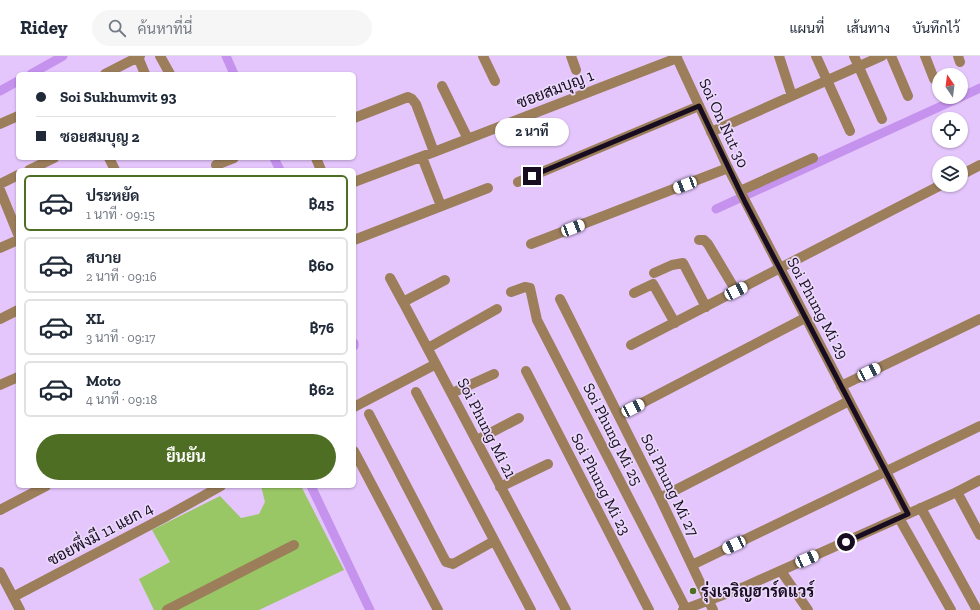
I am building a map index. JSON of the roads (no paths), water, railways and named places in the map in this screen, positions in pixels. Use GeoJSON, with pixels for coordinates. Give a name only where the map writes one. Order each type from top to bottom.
{"type":"FeatureCollection","features":[{"type":"Feature","properties":{"kind":"street"},"geometry":{"type":"LineString","coordinates":[[160,56],[169,72]]}},
{"type":"Feature","properties":{"kind":"street"},"geometry":{"type":"LineString","coordinates":[[483,56],[495,81]]}},
{"type":"Feature","properties":{"kind":"street"},"geometry":{"type":"LineString","coordinates":[[571,56],[576,70]]}},
{"type":"Feature","properties":{"kind":"street"},"geometry":{"type":"LineString","coordinates":[[778,56],[792,96]]}},
{"type":"Feature","properties":{"kind":"street"},"geometry":{"type":"LineString","coordinates":[[816,56],[826,81],[850,130]]}},
{"type":"Feature","properties":{"kind":"street"},"geometry":{"type":"LineString","coordinates":[[854,56],[882,119]]}},
{"type":"Feature","properties":{"kind":"street"},"geometry":{"type":"LineString","coordinates":[[711,132],[882,56]]}},
{"type":"Feature","properties":{"kind":"street"},"geometry":{"type":"LineString","coordinates":[[891,56],[908,96]]}},
{"type":"Feature","properties":{"kind":"street"},"geometry":{"type":"LineString","coordinates":[[924,56],[932,74]]}},
{"type":"Feature","properties":{"kind":"street"},"geometry":{"type":"LineString","coordinates":[[109,72],[139,57],[144,72]]}},
{"type":"Feature","properties":{"kind":"street","name":"Soi On Nut 30"},"geometry":{"type":"LineString","coordinates":[[676,57],[742,195]]}},
{"type":"Feature","properties":{"kind":"street","name":"ซอยสมบุญ 1"},"geometry":{"type":"LineString","coordinates":[[356,181],[422,157],[676,57]]}},
{"type":"Feature","properties":{"kind":"street"},"geometry":{"type":"LineString","coordinates":[[442,86],[468,139]]}},
{"type":"Feature","properties":{"kind":"street"},"geometry":{"type":"LineString","coordinates":[[356,117],[408,98],[412,99],[416,104],[434,152]]}},
{"type":"Feature","properties":{"kind":"street"},"geometry":{"type":"LineString","coordinates":[[518,182],[699,106]]}},
{"type":"Feature","properties":{"kind":"street"},"geometry":{"type":"LineString","coordinates":[[0,122],[16,117]]}},
{"type":"Feature","properties":{"kind":"street"},"geometry":{"type":"LineString","coordinates":[[422,157],[441,206]]}},
{"type":"Feature","properties":{"kind":"street"},"geometry":{"type":"LineString","coordinates":[[742,195],[813,158]]}},
{"type":"Feature","properties":{"kind":"street"},"geometry":{"type":"LineString","coordinates":[[33,168],[50,160]]}},
{"type":"Feature","properties":{"kind":"street"},"geometry":{"type":"LineString","coordinates":[[215,164],[228,160]]}},
{"type":"Feature","properties":{"kind":"street"},"geometry":{"type":"LineString","coordinates":[[968,171],[980,165]]}},
{"type":"Feature","properties":{"kind":"street"},"geometry":{"type":"LineString","coordinates":[[531,244],[728,168]]}},
{"type":"Feature","properties":{"kind":"street"},"geometry":{"type":"LineString","coordinates":[[0,184],[16,176]]}},
{"type":"Feature","properties":{"kind":"street"},"geometry":{"type":"LineString","coordinates":[[356,239],[488,188]]}},
{"type":"Feature","properties":{"kind":"street"},"geometry":{"type":"LineString","coordinates":[[0,190],[16,229]]}},
{"type":"Feature","properties":{"kind":"street"},"geometry":{"type":"LineString","coordinates":[[631,345],[932,190]]}},
{"type":"Feature","properties":{"kind":"street","name":"Soi Phung Mi 29"},"geometry":{"type":"LineString","coordinates":[[742,195],[886,473],[904,516],[951,610]]}},
{"type":"Feature","properties":{"kind":"street"},"geometry":{"type":"LineString","coordinates":[[699,240],[704,240],[708,244],[736,291]]}},
{"type":"Feature","properties":{"kind":"street"},"geometry":{"type":"LineString","coordinates":[[0,248],[16,241]]}},
{"type":"Feature","properties":{"kind":"street"},"geometry":{"type":"LineString","coordinates":[[654,273],[672,265],[683,263],[706,307]]}},
{"type":"Feature","properties":{"kind":"street","name":"Soi Phung Mi 21"},"geometry":{"type":"LineString","coordinates":[[390,278],[566,610]]}},
{"type":"Feature","properties":{"kind":"street"},"geometry":{"type":"LineString","coordinates":[[403,302],[444,280]]}},
{"type":"Feature","properties":{"kind":"street"},"geometry":{"type":"LineString","coordinates":[[634,293],[653,284],[675,323]]}},
{"type":"Feature","properties":{"kind":"street","name":"Soi Phung Mi 25"},"geometry":{"type":"LineString","coordinates":[[511,292],[530,288],[537,320],[685,609]]}},
{"type":"Feature","properties":{"kind":"street","name":"Soi Phung Mi 27"},"geometry":{"type":"LineString","coordinates":[[560,299],[660,498],[713,610]]}},
{"type":"Feature","properties":{"kind":"street"},"geometry":{"type":"LineString","coordinates":[[428,348],[497,309]]}},
{"type":"Feature","properties":{"kind":"street"},"geometry":{"type":"LineString","coordinates":[[0,319],[16,311]]}},
{"type":"Feature","properties":{"kind":"street"},"geometry":{"type":"LineString","coordinates":[[619,415],[805,318]]}},
{"type":"Feature","properties":{"kind":"street"},"geometry":{"type":"LineString","coordinates":[[841,386],[980,319]]}},
{"type":"Feature","properties":{"kind":"street"},"geometry":{"type":"LineString","coordinates":[[356,406],[436,364]]}},
{"type":"Feature","properties":{"kind":"street","name":"Soi Phung Mi 23"},"geometry":{"type":"LineString","coordinates":[[526,371],[649,610]]}},
{"type":"Feature","properties":{"kind":"street"},"geometry":{"type":"LineString","coordinates":[[452,393],[494,374]]}},
{"type":"Feature","properties":{"kind":"street"},"geometry":{"type":"LineString","coordinates":[[0,385],[16,378]]}},
{"type":"Feature","properties":{"kind":"street"},"geometry":{"type":"LineString","coordinates":[[416,392],[531,610]]}},
{"type":"Feature","properties":{"kind":"street"},"geometry":{"type":"LineString","coordinates":[[660,498],[849,401]]}},
{"type":"Feature","properties":{"kind":"street"},"geometry":{"type":"LineString","coordinates":[[369,414],[446,562],[453,564],[494,541]]}},
{"type":"Feature","properties":{"kind":"street"},"geometry":{"type":"LineString","coordinates":[[477,440],[519,418]]}},
{"type":"Feature","properties":{"kind":"street"},"geometry":{"type":"LineString","coordinates":[[692,565],[886,473],[980,426]]}},
{"type":"Feature","properties":{"kind":"street"},"geometry":{"type":"LineString","coordinates":[[356,455],[438,610]]}},
{"type":"Feature","properties":{"kind":"street"},"geometry":{"type":"LineString","coordinates":[[500,487],[548,464]]}},
{"type":"Feature","properties":{"kind":"street"},"geometry":{"type":"LineString","coordinates":[[685,609],[744,587],[781,571],[957,492],[980,480]]}},
{"type":"Feature","properties":{"kind":"street"},"geometry":{"type":"LineString","coordinates":[[0,510],[42,488]]}},
{"type":"Feature","properties":{"kind":"street","name":"ซอยพึ่งมี 11 แยก 4"},"geometry":{"type":"LineString","coordinates":[[13,597],[217,488]]}},
{"type":"Feature","properties":{"kind":"street"},"geometry":{"type":"LineString","coordinates":[[957,492],[980,534]]}},
{"type":"Feature","properties":{"kind":"street"},"geometry":{"type":"LineString","coordinates":[[921,508],[977,610]]}},
{"type":"Feature","properties":{"kind":"street"},"geometry":{"type":"LineString","coordinates":[[167,610],[294,545]]}},
{"type":"Feature","properties":{"kind":"street"},"geometry":{"type":"LineString","coordinates":[[781,571],[808,610]]}},
{"type":"Feature","properties":{"kind":"street"},"geometry":{"type":"LineString","coordinates":[[0,572],[20,610]]}},
{"type":"Feature","properties":{"kind":"waterway"},"geometry":{"type":"LineString","coordinates":[[35,72],[63,56]]}},
{"type":"Feature","properties":{"kind":"waterway"},"geometry":{"type":"LineString","coordinates":[[226,56],[233,72]]}},
{"type":"Feature","properties":{"kind":"waterway"},"geometry":{"type":"LineString","coordinates":[[0,91],[16,82]]}},
{"type":"Feature","properties":{"kind":"waterway"},"geometry":{"type":"LineString","coordinates":[[968,94],[980,88]]}},
{"type":"Feature","properties":{"kind":"waterway"},"geometry":{"type":"LineString","coordinates":[[716,209],[946,104]]}},
{"type":"Feature","properties":{"kind":"waterway"},"geometry":{"type":"LineString","coordinates":[[275,160],[279,168]]}},
{"type":"Feature","properties":{"kind":"waterway"},"geometry":{"type":"LineString","coordinates":[[312,488],[370,610]]}},
{"type":"Feature","properties":{"kind":"place","name":"รุ่งเจริญฮาร์ดแวร์"},"geometry":{"type":"Point","coordinates":[693,591]}}]}
